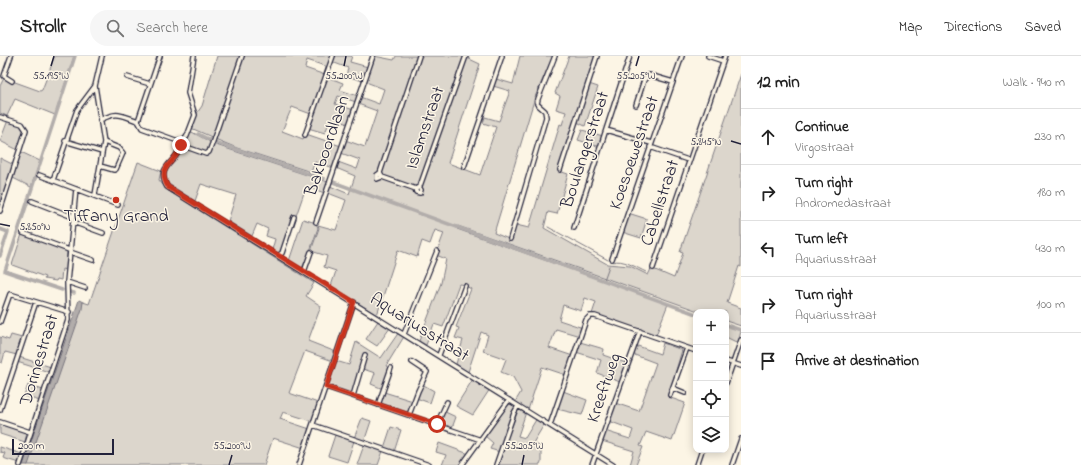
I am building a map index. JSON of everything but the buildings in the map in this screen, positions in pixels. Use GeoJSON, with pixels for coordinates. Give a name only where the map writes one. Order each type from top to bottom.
{"type":"FeatureCollection","features":[{"type":"Feature","properties":{"kind":"street"},"geometry":{"type":"LineString","coordinates":[[11,56],[4,74],[5,78],[12,81]]}},
{"type":"Feature","properties":{"kind":"street"},"geometry":{"type":"LineString","coordinates":[[95,195],[104,142],[95,86],[102,56]]}},
{"type":"Feature","properties":{"kind":"street"},"geometry":{"type":"LineString","coordinates":[[138,121],[160,56]]}},
{"type":"Feature","properties":{"kind":"street","name":"Aquariusstraat"},"geometry":{"type":"LineString","coordinates":[[194,56],[188,93],[195,115],[187,136],[179,151],[164,171],[164,180],[168,187],[613,465]]}},
{"type":"Feature","properties":{"kind":"street"},"geometry":{"type":"LineString","coordinates":[[100,120],[115,114],[138,121],[142,128],[175,140],[181,145],[206,154],[209,152],[214,139],[242,56]]}},
{"type":"Feature","properties":{"kind":"street"},"geometry":{"type":"LineString","coordinates":[[305,134],[333,56]]}},
{"type":"Feature","properties":{"kind":"street","name":"Bakboordlaan"},"geometry":{"type":"LineString","coordinates":[[316,222],[373,56]]}},
{"type":"Feature","properties":{"kind":"street","name":"Islamstraat"},"geometry":{"type":"LineString","coordinates":[[419,56],[381,175],[417,188],[466,56]]}},
{"type":"Feature","properties":{"kind":"street"},"geometry":{"type":"LineString","coordinates":[[464,167],[502,56]]}},
{"type":"Feature","properties":{"kind":"street"},"geometry":{"type":"LineString","coordinates":[[510,239],[546,117],[545,111],[537,104],[538,99],[555,56]]}},
{"type":"Feature","properties":{"kind":"street"},"geometry":{"type":"LineString","coordinates":[[560,170],[597,56]]}},
{"type":"Feature","properties":{"kind":"street","name":"Boulangerstraat"},"geometry":{"type":"LineString","coordinates":[[574,228],[630,56]]}},
{"type":"Feature","properties":{"kind":"street","name":"Koesoewestraat"},"geometry":{"type":"LineString","coordinates":[[612,258],[682,56]]}},
{"type":"Feature","properties":{"kind":"street"},"geometry":{"type":"LineString","coordinates":[[708,56],[723,61]]}},
{"type":"Feature","properties":{"kind":"street","name":"Cabellstraat"},"geometry":{"type":"LineString","coordinates":[[653,268],[688,160],[725,56]]}},
{"type":"Feature","properties":{"kind":"street"},"geometry":{"type":"LineString","coordinates":[[636,105],[644,80],[649,75],[673,82]]}},
{"type":"Feature","properties":{"kind":"street"},"geometry":{"type":"LineString","coordinates":[[127,77],[150,84]]}},
{"type":"Feature","properties":{"kind":"street"},"geometry":{"type":"LineString","coordinates":[[53,180],[65,141],[77,110],[95,86]]}},
{"type":"Feature","properties":{"kind":"street"},"geometry":{"type":"LineString","coordinates":[[0,117],[22,124],[26,130],[0,211]]}},
{"type":"Feature","properties":{"kind":"street"},"geometry":{"type":"LineString","coordinates":[[606,130],[688,160]]}},
{"type":"Feature","properties":{"kind":"street"},"geometry":{"type":"LineString","coordinates":[[65,141],[102,152]]}},
{"type":"Feature","properties":{"kind":"street"},"geometry":{"type":"LineString","coordinates":[[100,166],[114,170],[116,169],[123,152],[119,148],[104,142]]}},
{"type":"Feature","properties":{"kind":"street"},"geometry":{"type":"LineString","coordinates":[[39,175],[118,205]]}},
{"type":"Feature","properties":{"kind":"street","name":"Dorinestraat"},"geometry":{"type":"LineString","coordinates":[[20,465],[68,320],[69,312],[67,282],[76,189]]}},
{"type":"Feature","properties":{"kind":"street"},"geometry":{"type":"LineString","coordinates":[[32,201],[73,217]]}},
{"type":"Feature","properties":{"kind":"street"},"geometry":{"type":"LineString","coordinates":[[278,256],[282,253],[294,217]]}},
{"type":"Feature","properties":{"kind":"street"},"geometry":{"type":"LineString","coordinates":[[73,222],[103,233]]}},
{"type":"Feature","properties":{"kind":"street"},"geometry":{"type":"LineString","coordinates":[[23,233],[93,260]]}},
{"type":"Feature","properties":{"kind":"street"},"geometry":{"type":"LineString","coordinates":[[404,334],[436,251]]}},
{"type":"Feature","properties":{"kind":"street"},"geometry":{"type":"LineString","coordinates":[[304,272],[311,252]]}},
{"type":"Feature","properties":{"kind":"street"},"geometry":{"type":"LineString","coordinates":[[67,282],[85,288]]}},
{"type":"Feature","properties":{"kind":"street"},"geometry":{"type":"LineString","coordinates":[[439,355],[465,286]]}},
{"type":"Feature","properties":{"kind":"street"},"geometry":{"type":"LineString","coordinates":[[0,322],[9,296],[13,294],[69,312]]}},
{"type":"Feature","properties":{"kind":"street"},"geometry":{"type":"LineString","coordinates":[[0,410],[36,302]]}},
{"type":"Feature","properties":{"kind":"street"},"geometry":{"type":"LineString","coordinates":[[299,465],[354,302]]}},
{"type":"Feature","properties":{"kind":"street"},"geometry":{"type":"LineString","coordinates":[[550,425],[586,320],[590,316],[595,316],[693,350]]}},
{"type":"Feature","properties":{"kind":"street","name":"Kreeftweg"},"geometry":{"type":"LineString","coordinates":[[592,465],[640,331]]}},
{"type":"Feature","properties":{"kind":"street"},"geometry":{"type":"LineString","coordinates":[[727,381],[741,340]]}},
{"type":"Feature","properties":{"kind":"street"},"geometry":{"type":"LineString","coordinates":[[670,395],[687,348]]}},
{"type":"Feature","properties":{"kind":"street"},"geometry":{"type":"LineString","coordinates":[[353,396],[365,355]]}},
{"type":"Feature","properties":{"kind":"street"},"geometry":{"type":"LineString","coordinates":[[409,415],[427,372],[412,362]]}},
{"type":"Feature","properties":{"kind":"street"},"geometry":{"type":"LineString","coordinates":[[729,362],[741,366]]}},
{"type":"Feature","properties":{"kind":"street"},"geometry":{"type":"LineString","coordinates":[[378,405],[391,368]]}},
{"type":"Feature","properties":{"kind":"street"},"geometry":{"type":"LineString","coordinates":[[326,387],[481,440]]}},
{"type":"Feature","properties":{"kind":"street"},"geometry":{"type":"LineString","coordinates":[[673,388],[686,393]]}},
{"type":"Feature","properties":{"kind":"street"},"geometry":{"type":"LineString","coordinates":[[462,465],[509,400]]}},
{"type":"Feature","properties":{"kind":"street"},"geometry":{"type":"LineString","coordinates":[[437,424],[447,402]]}},
{"type":"Feature","properties":{"kind":"street"},"geometry":{"type":"LineString","coordinates":[[496,465],[514,413],[518,406]]}},
{"type":"Feature","properties":{"kind":"street"},"geometry":{"type":"LineString","coordinates":[[0,422],[30,432]]}},
{"type":"Feature","properties":{"kind":"street"},"geometry":{"type":"LineString","coordinates":[[313,425],[429,465]]}},
{"type":"Feature","properties":{"kind":"street"},"geometry":{"type":"LineString","coordinates":[[732,465],[741,439]]}},
{"type":"Feature","properties":{"kind":"street"},"geometry":{"type":"LineString","coordinates":[[697,465],[701,453]]}},
{"type":"Feature","properties":{"kind":"shaded area"},"geometry":{"type":"Polygon","coordinates":[[[55,56],[74,56],[55,115],[15,99],[7,116],[0,113],[0,86],[4,78],[40,91],[42,90],[55,56]]]}},
{"type":"Feature","properties":{"kind":"shaded area"},"geometry":{"type":"Polygon","coordinates":[[[217,56],[241,56],[214,138],[191,128],[197,113],[202,106],[217,56]]]}},
{"type":"Feature","properties":{"kind":"shaded area"},"geometry":{"type":"Polygon","coordinates":[[[243,56],[331,56],[328,67],[307,60],[305,68],[325,75],[311,114],[292,107],[282,131],[303,139],[306,134],[341,146],[334,168],[315,162],[311,172],[237,148],[215,139],[243,56]]]}},
{"type":"Feature","properties":{"kind":"shaded area"},"geometry":{"type":"Polygon","coordinates":[[[334,56],[352,56],[350,62],[368,67],[363,81],[346,76],[348,68],[332,62],[334,56]]]}},
{"type":"Feature","properties":{"kind":"shaded area"},"geometry":{"type":"Polygon","coordinates":[[[374,56],[394,60],[396,56],[463,56],[480,64],[448,163],[480,175],[496,127],[483,123],[485,117],[499,121],[510,91],[493,86],[496,79],[513,84],[520,56],[553,56],[535,97],[494,233],[511,240],[516,225],[529,228],[560,124],[562,125],[566,112],[556,109],[560,96],[555,93],[569,56],[595,56],[559,171],[568,174],[557,214],[548,212],[544,228],[607,264],[630,266],[648,275],[651,269],[653,269],[674,278],[683,253],[680,252],[741,74],[741,267],[739,266],[727,303],[741,308],[741,326],[729,322],[729,309],[693,309],[458,226],[457,229],[668,304],[656,335],[592,314],[596,302],[585,298],[581,311],[563,305],[559,320],[583,328],[580,336],[556,329],[549,348],[573,356],[566,375],[542,367],[528,410],[515,402],[521,392],[513,377],[501,372],[506,359],[483,351],[488,335],[481,332],[468,372],[456,364],[463,340],[455,338],[459,328],[456,327],[471,289],[466,285],[459,284],[443,327],[434,324],[426,345],[419,341],[441,283],[446,259],[436,255],[444,233],[435,230],[430,244],[422,241],[417,257],[398,250],[377,315],[331,286],[336,271],[324,267],[327,256],[311,251],[319,228],[318,225],[336,230],[346,200],[328,193],[330,186],[349,194],[355,176],[336,168],[338,162],[357,169],[360,160],[341,153],[345,140],[365,147],[377,111],[358,104],[360,97],[379,104],[384,89],[366,82],[374,56]]]}},
{"type":"Feature","properties":{"kind":"shaded area"},"geometry":{"type":"Polygon","coordinates":[[[327,77],[343,83],[340,90],[358,96],[356,102],[338,96],[335,104],[354,110],[349,124],[331,118],[325,133],[308,128],[327,77]]]}},
{"type":"Feature","properties":{"kind":"shaded area"},"geometry":{"type":"Polygon","coordinates":[[[589,84],[598,87],[585,126],[577,122],[589,84]]]}},
{"type":"Feature","properties":{"kind":"shaded area"},"geometry":{"type":"Polygon","coordinates":[[[8,120],[21,126],[24,130],[18,150],[0,141],[8,120]]]}},
{"type":"Feature","properties":{"kind":"shaded area"},"geometry":{"type":"Polygon","coordinates":[[[582,130],[603,136],[600,147],[578,140],[582,130]]]}},
{"type":"Feature","properties":{"kind":"shaded area"},"geometry":{"type":"Polygon","coordinates":[[[190,131],[212,143],[207,153],[184,145],[190,131]]]}},
{"type":"Feature","properties":{"kind":"shaded area"},"geometry":{"type":"Polygon","coordinates":[[[213,144],[328,182],[325,193],[306,187],[296,216],[292,216],[281,252],[278,254],[272,250],[275,239],[266,236],[268,229],[257,224],[252,236],[228,221],[236,195],[201,184],[195,201],[167,183],[165,178],[168,169],[185,146],[206,155],[213,144]]]}},
{"type":"Feature","properties":{"kind":"shaded area"},"geometry":{"type":"Polygon","coordinates":[[[21,152],[40,161],[31,187],[13,178],[21,152]]]}},
{"type":"Feature","properties":{"kind":"shaded area"},"geometry":{"type":"Polygon","coordinates":[[[0,158],[14,165],[0,205],[0,158]]]}},
{"type":"Feature","properties":{"kind":"shaded area"},"geometry":{"type":"Polygon","coordinates":[[[138,162],[161,171],[159,180],[167,190],[314,283],[306,296],[321,306],[308,341],[336,352],[333,361],[305,351],[289,393],[318,403],[312,421],[283,412],[280,419],[310,429],[304,448],[273,438],[264,465],[27,465],[83,302],[89,304],[138,162]]]}},
{"type":"Feature","properties":{"kind":"shaded area"},"geometry":{"type":"Polygon","coordinates":[[[628,213],[647,219],[641,238],[622,232],[628,213]]]}},
{"type":"Feature","properties":{"kind":"shaded area"},"geometry":{"type":"Polygon","coordinates":[[[303,219],[316,223],[318,228],[302,268],[289,261],[303,219]]]}},
{"type":"Feature","properties":{"kind":"shaded area"},"geometry":{"type":"Polygon","coordinates":[[[22,234],[67,251],[66,270],[62,269],[61,280],[57,279],[56,281],[44,279],[45,277],[12,265],[22,234]]]}},
{"type":"Feature","properties":{"kind":"shaded area"},"geometry":{"type":"Polygon","coordinates":[[[79,300],[83,302],[82,309],[28,465],[23,465],[79,300]]]}},
{"type":"Feature","properties":{"kind":"shaded area"},"geometry":{"type":"Polygon","coordinates":[[[378,321],[390,328],[377,346],[366,339],[378,321]]]}},
{"type":"Feature","properties":{"kind":"shaded area"},"geometry":{"type":"Polygon","coordinates":[[[729,326],[741,331],[738,343],[729,338],[729,326]]]}},
{"type":"Feature","properties":{"kind":"shaded area"},"geometry":{"type":"Polygon","coordinates":[[[399,332],[405,335],[386,366],[390,368],[383,389],[371,384],[375,373],[363,369],[367,356],[365,355],[352,394],[329,386],[328,383],[336,361],[349,365],[356,342],[381,358],[399,332]]]}},
{"type":"Feature","properties":{"kind":"shaded area"},"geometry":{"type":"Polygon","coordinates":[[[11,335],[22,338],[17,355],[5,352],[2,363],[0,362],[0,337],[9,340],[11,335]]]}},
{"type":"Feature","properties":{"kind":"shaded area"},"geometry":{"type":"Polygon","coordinates":[[[580,342],[604,349],[603,355],[626,363],[620,382],[597,373],[601,360],[576,352],[580,342]]]}},
{"type":"Feature","properties":{"kind":"shaded area"},"geometry":{"type":"Polygon","coordinates":[[[663,343],[682,350],[668,397],[685,403],[672,441],[646,432],[640,446],[643,447],[636,465],[630,465],[634,451],[602,441],[605,431],[630,439],[633,430],[609,421],[615,403],[639,411],[656,363],[632,354],[635,345],[660,354],[663,343]]]}},
{"type":"Feature","properties":{"kind":"shaded area"},"geometry":{"type":"Polygon","coordinates":[[[19,357],[51,367],[49,372],[17,362],[19,357]]]}},
{"type":"Feature","properties":{"kind":"shaded area"},"geometry":{"type":"Polygon","coordinates":[[[473,379],[490,389],[473,415],[456,406],[473,379]]]}},
{"type":"Feature","properties":{"kind":"shaded area"},"geometry":{"type":"Polygon","coordinates":[[[422,384],[434,391],[430,403],[416,398],[422,384]]]}},
{"type":"Feature","properties":{"kind":"shaded area"},"geometry":{"type":"Polygon","coordinates":[[[28,385],[43,390],[40,401],[24,396],[28,385]]]}},
{"type":"Feature","properties":{"kind":"shaded area"},"geometry":{"type":"Polygon","coordinates":[[[563,391],[587,400],[582,415],[557,409],[563,391]]]}},
{"type":"Feature","properties":{"kind":"shaded area"},"geometry":{"type":"Polygon","coordinates":[[[384,392],[413,401],[408,414],[380,404],[384,392]]]}},
{"type":"Feature","properties":{"kind":"shaded area"},"geometry":{"type":"Polygon","coordinates":[[[511,403],[516,407],[500,452],[490,449],[493,443],[485,436],[511,403]]]}},
{"type":"Feature","properties":{"kind":"shaded area"},"geometry":{"type":"Polygon","coordinates":[[[519,408],[526,412],[518,436],[525,438],[537,418],[545,423],[533,443],[541,447],[541,463],[540,465],[497,465],[519,408]]]}},
{"type":"Feature","properties":{"kind":"shaded area"},"geometry":{"type":"Polygon","coordinates":[[[443,411],[456,417],[452,428],[438,423],[443,411]]]}},
{"type":"Feature","properties":{"kind":"shaded area"},"geometry":{"type":"Polygon","coordinates":[[[362,418],[371,421],[364,442],[354,438],[362,418]]]}},
{"type":"Feature","properties":{"kind":"shaded area"},"geometry":{"type":"Polygon","coordinates":[[[0,423],[27,433],[25,442],[0,434],[0,423]]]}},
{"type":"Feature","properties":{"kind":"shaded area"},"geometry":{"type":"Polygon","coordinates":[[[391,427],[401,430],[394,452],[384,448],[391,427]]]}},
{"type":"Feature","properties":{"kind":"shaded area"},"geometry":{"type":"Polygon","coordinates":[[[335,435],[354,441],[347,462],[328,456],[335,435]]]}},
{"type":"Feature","properties":{"kind":"shaded area"},"geometry":{"type":"Polygon","coordinates":[[[439,443],[469,454],[460,465],[442,465],[446,455],[436,452],[439,443]]]}},
{"type":"Feature","properties":{"kind":"shaded area"},"geometry":{"type":"Polygon","coordinates":[[[364,445],[383,451],[378,465],[357,465],[364,445]]]}},
{"type":"Feature","properties":{"kind":"shaded area"},"geometry":{"type":"Polygon","coordinates":[[[0,447],[22,454],[19,463],[3,458],[5,453],[0,452],[0,447]]]}},
{"type":"Feature","properties":{"kind":"waterway"},"geometry":{"type":"LineString","coordinates":[[62,290],[5,271],[75,56]]}},
{"type":"Feature","properties":{"kind":"waterway"},"geometry":{"type":"LineString","coordinates":[[198,134],[214,142],[324,179]]}},
{"type":"Feature","properties":{"kind":"waterway"},"geometry":{"type":"LineString","coordinates":[[333,182],[693,313]]}},
{"type":"Feature","properties":{"kind":"waterway"},"geometry":{"type":"LineString","coordinates":[[548,227],[608,260]]}},
{"type":"Feature","properties":{"kind":"waterway"},"geometry":{"type":"LineString","coordinates":[[0,229],[8,232],[0,256]]}},
{"type":"Feature","properties":{"kind":"waterway"},"geometry":{"type":"LineString","coordinates":[[613,262],[625,262],[646,272]]}},
{"type":"Feature","properties":{"kind":"waterway"},"geometry":{"type":"LineString","coordinates":[[604,280],[609,266]]}},
{"type":"Feature","properties":{"kind":"waterway"},"geometry":{"type":"LineString","coordinates":[[70,292],[74,293]]}},
{"type":"Feature","properties":{"kind":"waterway"},"geometry":{"type":"LineString","coordinates":[[729,326],[741,330]]}},
{"type":"Feature","properties":{"kind":"place","name":"Tiffany Grand"},"geometry":{"type":"Point","coordinates":[116,200]}},
{"type":"Feature","properties":{"kind":"route"},"geometry":{"type":"LineString","coordinates":[[181,145],[179,151],[164,171],[164,180],[168,187],[354,302],[326,387],[437,424]]}}]}
